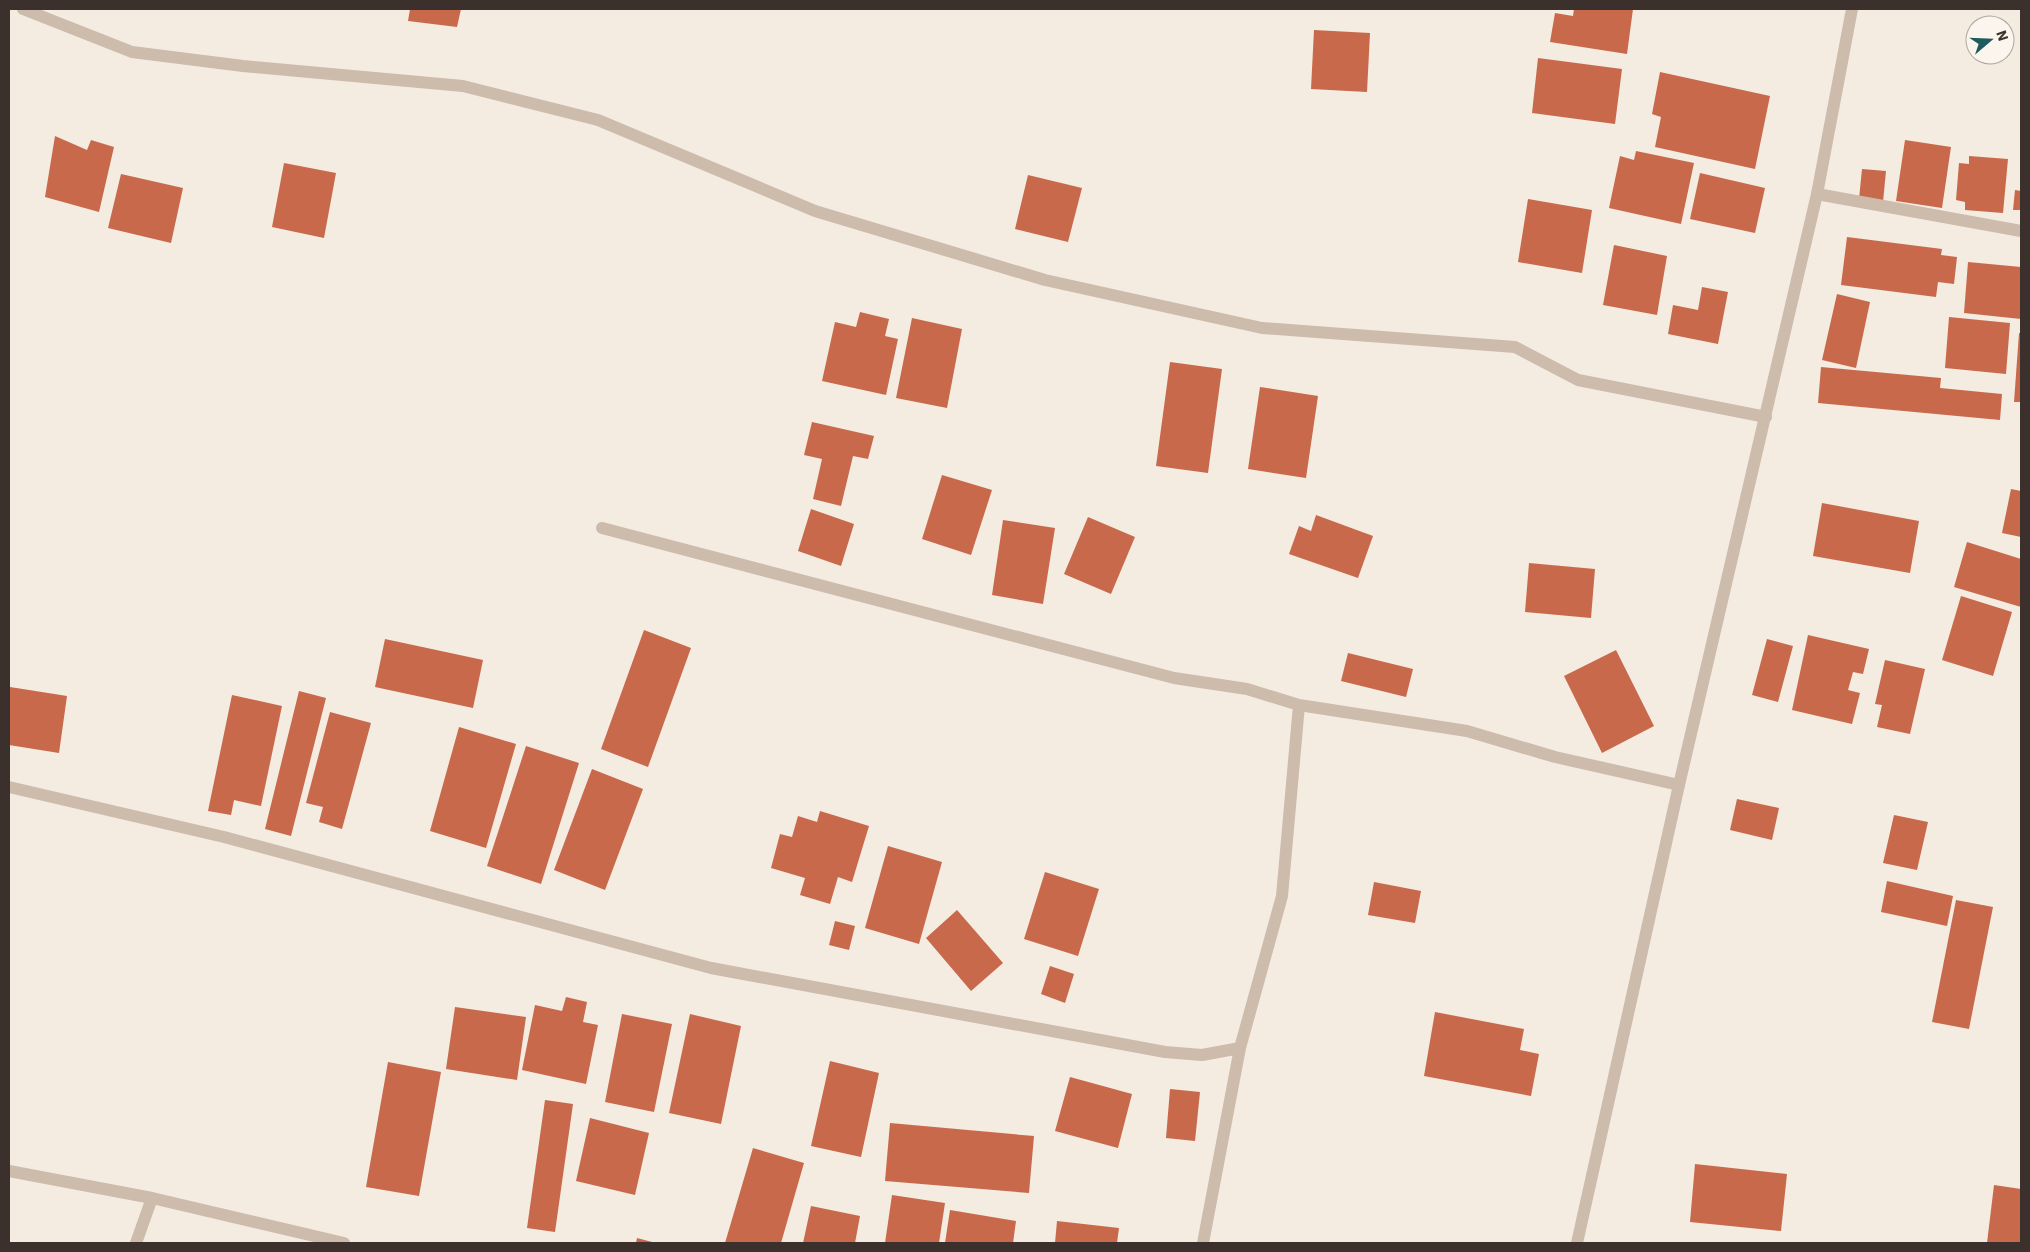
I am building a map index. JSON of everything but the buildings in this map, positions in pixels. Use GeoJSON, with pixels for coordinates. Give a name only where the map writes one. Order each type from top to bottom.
{"type":"FeatureCollection","features":[{"type":"Feature","properties":{"kind":"street"},"geometry":{"type":"LineString","coordinates":[[24,9],[132,52],[243,66],[463,86],[598,120],[815,211],[1045,280],[1262,328],[1515,347],[1578,380],[1766,417]]}},
{"type":"Feature","properties":{"kind":"street"},"geometry":{"type":"LineString","coordinates":[[1577,1243],[1679,785],[1817,194],[1852,9]]}},
{"type":"Feature","properties":{"kind":"street"},"geometry":{"type":"LineString","coordinates":[[1817,194],[2021,231]]}},
{"type":"Feature","properties":{"kind":"street"},"geometry":{"type":"LineString","coordinates":[[602,528],[1174,678],[1246,689],[1299,705],[1467,731],[1555,757],[1679,785]]}},
{"type":"Feature","properties":{"kind":"street"},"geometry":{"type":"LineString","coordinates":[[1203,1243],[1240,1048],[1282,896],[1299,705]]}},
{"type":"Feature","properties":{"kind":"street"},"geometry":{"type":"LineString","coordinates":[[9,787],[224,837],[710,968],[1165,1052],[1202,1055],[1240,1048]]}},
{"type":"Feature","properties":{"kind":"street"},"geometry":{"type":"LineString","coordinates":[[9,1171],[152,1198],[344,1243]]}},
{"type":"Feature","properties":{"kind":"street"},"geometry":{"type":"LineString","coordinates":[[136,1243],[152,1198]]}}]}
